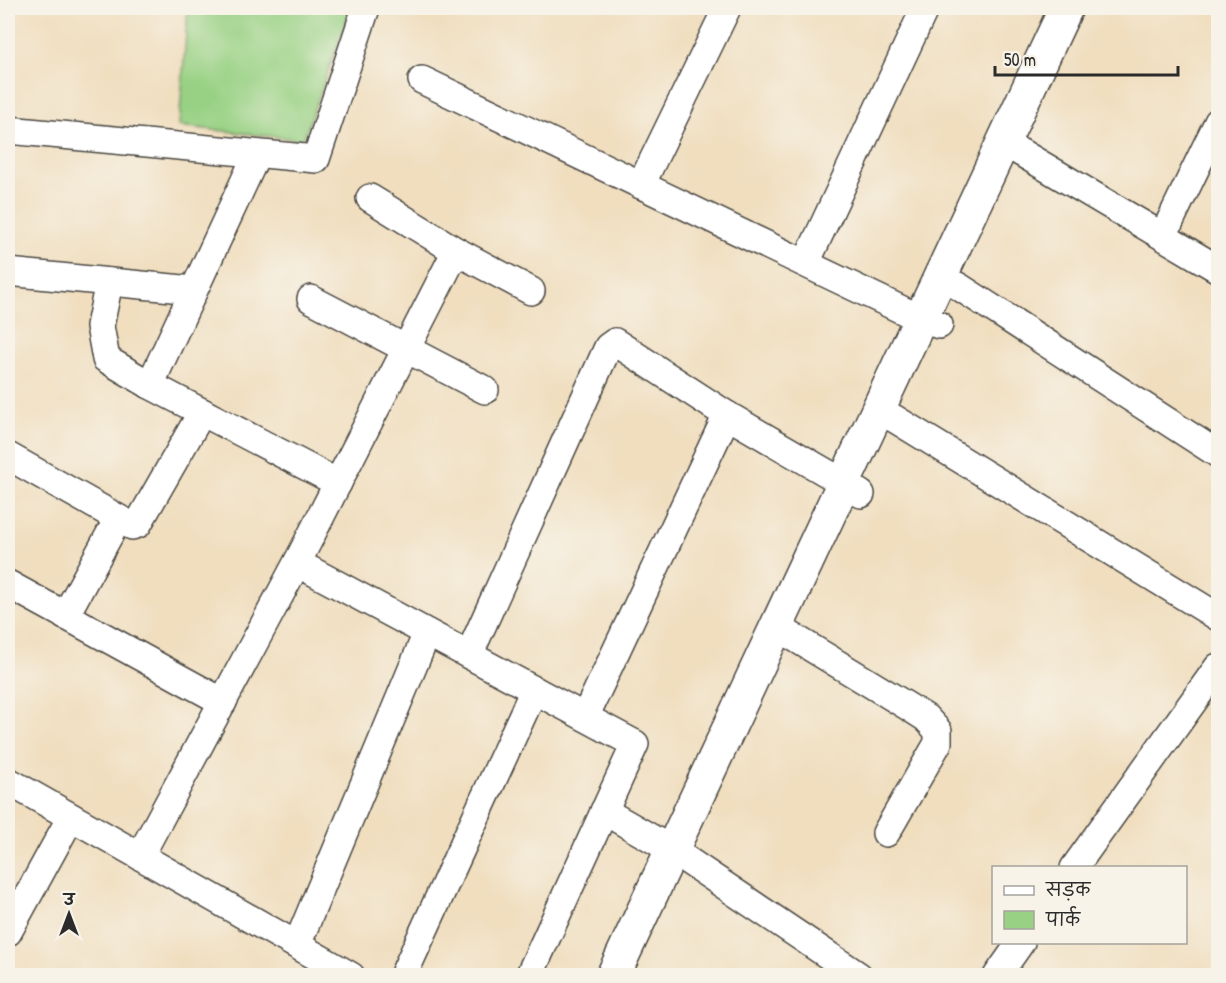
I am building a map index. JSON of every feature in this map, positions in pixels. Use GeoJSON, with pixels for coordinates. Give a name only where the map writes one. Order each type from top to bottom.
{"type":"FeatureCollection","features":[{"type":"Feature","properties":{"kind":"street"},"geometry":{"type":"LineString","coordinates":[[8,130],[316,159],[366,8]]}},
{"type":"Feature","properties":{"kind":"street"},"geometry":{"type":"LineString","coordinates":[[641,185],[727,8]]}},
{"type":"Feature","properties":{"kind":"street"},"geometry":{"type":"LineString","coordinates":[[806,263],[925,8]]}},
{"type":"Feature","properties":{"kind":"street"},"geometry":{"type":"LineString","coordinates":[[636,975],[681,856],[930,322],[1066,8]]}},
{"type":"Feature","properties":{"kind":"street"},"geometry":{"type":"LineString","coordinates":[[930,322],[958,286],[1087,8]]}},
{"type":"Feature","properties":{"kind":"street"},"geometry":{"type":"LineString","coordinates":[[422,80],[930,322]]}},
{"type":"Feature","properties":{"kind":"street"},"geometry":{"type":"LineString","coordinates":[[1163,236],[1218,122]]}},
{"type":"Feature","properties":{"kind":"street"},"geometry":{"type":"LineString","coordinates":[[1020,152],[1218,269]]}},
{"type":"Feature","properties":{"kind":"street"},"geometry":{"type":"LineString","coordinates":[[150,385],[256,154]]}},
{"type":"Feature","properties":{"kind":"street"},"geometry":{"type":"LineString","coordinates":[[370,198],[456,251],[531,291]]}},
{"type":"Feature","properties":{"kind":"street"},"geometry":{"type":"LineString","coordinates":[[140,856],[297,563],[456,251]]}},
{"type":"Feature","properties":{"kind":"street"},"geometry":{"type":"LineString","coordinates":[[8,272],[193,290]]}},
{"type":"Feature","properties":{"kind":"street"},"geometry":{"type":"LineString","coordinates":[[109,282],[100,326],[106,359],[150,385],[338,483]]}},
{"type":"Feature","properties":{"kind":"street"},"geometry":{"type":"LineString","coordinates":[[958,286],[1218,454]]}},
{"type":"Feature","properties":{"kind":"street"},"geometry":{"type":"LineString","coordinates":[[311,299],[485,390]]}},
{"type":"Feature","properties":{"kind":"street"},"geometry":{"type":"LineString","coordinates":[[469,655],[608,347],[615,342],[727,415],[852,488]]}},
{"type":"Feature","properties":{"kind":"street"},"geometry":{"type":"LineString","coordinates":[[8,456],[132,526],[138,524],[202,412]]}},
{"type":"Feature","properties":{"kind":"street"},"geometry":{"type":"LineString","coordinates":[[585,717],[727,415]]}},
{"type":"Feature","properties":{"kind":"street"},"geometry":{"type":"LineString","coordinates":[[887,415],[1218,618]]}},
{"type":"Feature","properties":{"kind":"street"},"geometry":{"type":"LineString","coordinates":[[65,616],[118,519]]}},
{"type":"Feature","properties":{"kind":"street"},"geometry":{"type":"LineString","coordinates":[[297,563],[635,744],[529,975]]}},
{"type":"Feature","properties":{"kind":"street"},"geometry":{"type":"LineString","coordinates":[[8,584],[223,702]]}},
{"type":"Feature","properties":{"kind":"street"},"geometry":{"type":"LineString","coordinates":[[785,632],[926,718],[938,731],[938,743],[886,833]]}},
{"type":"Feature","properties":{"kind":"street"},"geometry":{"type":"LineString","coordinates":[[297,945],[427,633]]}},
{"type":"Feature","properties":{"kind":"street"},"geometry":{"type":"LineString","coordinates":[[1075,866],[1218,667]]}},
{"type":"Feature","properties":{"kind":"street"},"geometry":{"type":"LineString","coordinates":[[403,975],[534,690]]}},
{"type":"Feature","properties":{"kind":"street"},"geometry":{"type":"LineString","coordinates":[[8,781],[351,975]]}},
{"type":"Feature","properties":{"kind":"street"},"geometry":{"type":"LineString","coordinates":[[604,811],[681,856],[859,975]]}},
{"type":"Feature","properties":{"kind":"street"},"geometry":{"type":"LineString","coordinates":[[8,932],[71,817]]}},
{"type":"Feature","properties":{"kind":"street"},"geometry":{"type":"LineString","coordinates":[[613,975],[681,856]]}},
{"type":"Feature","properties":{"kind":"street"},"geometry":{"type":"LineString","coordinates":[[997,975],[1020,944]]}},
{"type":"Feature","properties":{"kind":"green space"},"geometry":{"type":"Polygon","coordinates":[[[188,8],[351,8],[303,140],[179,126],[188,8]]]}}]}
